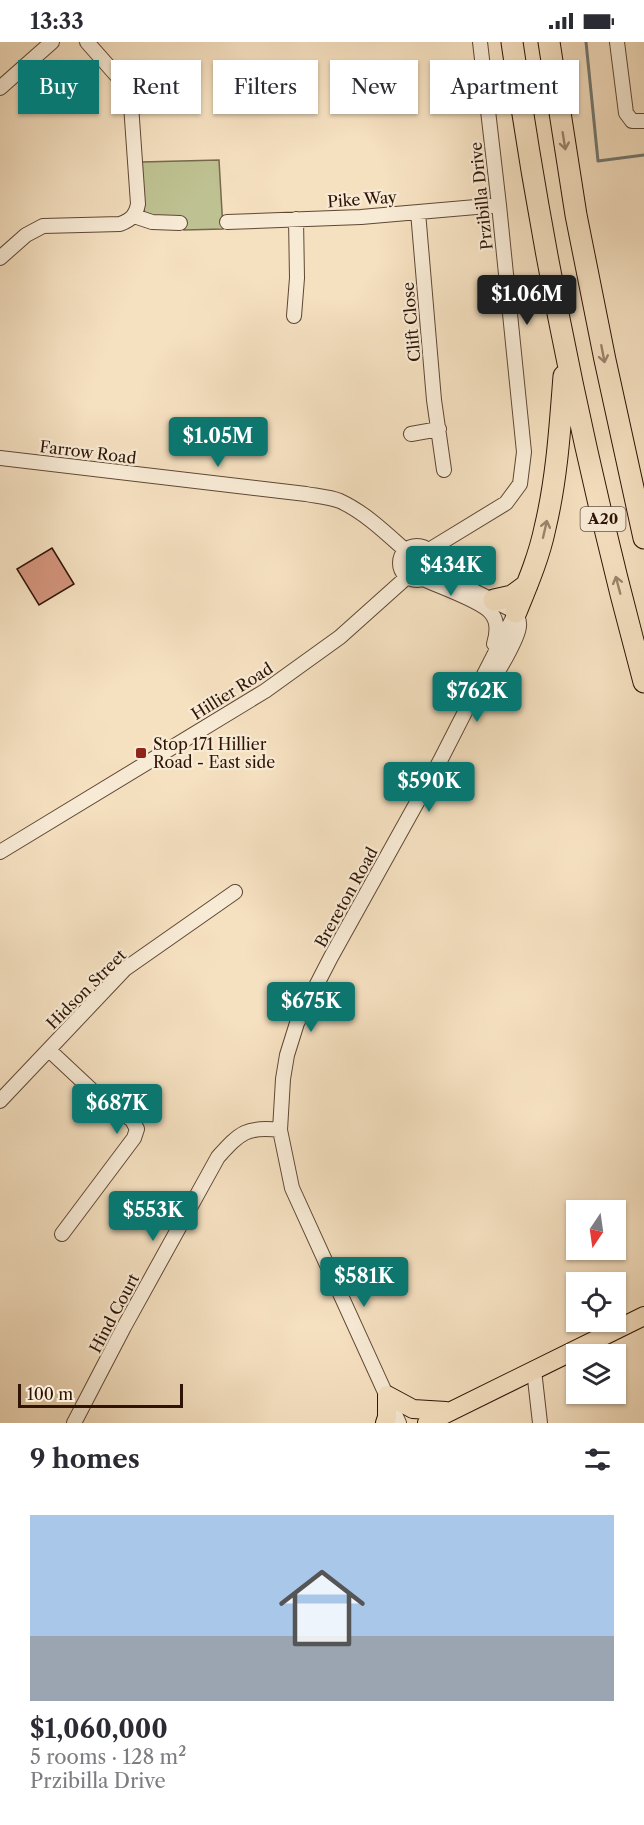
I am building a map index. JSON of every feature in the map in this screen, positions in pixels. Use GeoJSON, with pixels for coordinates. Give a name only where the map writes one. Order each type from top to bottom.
{"type":"FeatureCollection","features":[{"type":"Feature","properties":{"kind":"highway","name":"A20"},"geometry":{"type":"LineString","coordinates":[[512,42],[540,218],[566,354],[613,565],[644,682]]}},
{"type":"Feature","properties":{"kind":"highway","name":"A20"},"geometry":{"type":"LineString","coordinates":[[549,42],[576,215],[644,538]]}},
{"type":"Feature","properties":{"kind":"highway"},"geometry":{"type":"LineString","coordinates":[[516,612],[545,529],[556,469],[566,354]]}},
{"type":"Feature","properties":{"kind":"highway"},"geometry":{"type":"LineString","coordinates":[[625,454],[644,503]]}},
{"type":"Feature","properties":{"kind":"highway"},"geometry":{"type":"LineString","coordinates":[[494,600],[512,596],[527,585]]}},
{"type":"Feature","properties":{"kind":"main road"},"geometry":{"type":"LineString","coordinates":[[427,1423],[644,1316]]}},
{"type":"Feature","properties":{"kind":"main road"},"geometry":{"type":"LineString","coordinates":[[385,1423],[387,1395],[413,1409],[432,1412],[450,1411]]}},
{"type":"Feature","properties":{"kind":"street"},"geometry":{"type":"LineString","coordinates":[[0,88],[52,42]]}},
{"type":"Feature","properties":{"kind":"street"},"geometry":{"type":"LineString","coordinates":[[0,258],[26,235],[43,226],[120,224],[134,216],[138,204],[131,105],[118,77],[87,42]]}},
{"type":"Feature","properties":{"kind":"street","name":"Przibilla Drive"},"geometry":{"type":"LineString","coordinates":[[431,557],[506,503],[520,484],[524,452],[480,42]]}},
{"type":"Feature","properties":{"kind":"street"},"geometry":{"type":"LineString","coordinates":[[617,42],[626,113],[638,121]]}},
{"type":"Feature","properties":{"kind":"street","name":"Pike Way"},"geometry":{"type":"LineString","coordinates":[[227,222],[499,206]]}},
{"type":"Feature","properties":{"kind":"street","name":"Clift Close"},"geometry":{"type":"LineString","coordinates":[[418,212],[434,400],[444,470]]}},
{"type":"Feature","properties":{"kind":"street"},"geometry":{"type":"LineString","coordinates":[[134,216],[152,222],[180,223]]}},
{"type":"Feature","properties":{"kind":"street"},"geometry":{"type":"LineString","coordinates":[[294,316],[297,278],[296,219]]}},
{"type":"Feature","properties":{"kind":"street"},"geometry":{"type":"LineString","coordinates":[[411,434],[439,429]]}},
{"type":"Feature","properties":{"kind":"street","name":"Farrow Road"},"geometry":{"type":"LineString","coordinates":[[0,458],[306,494],[338,500],[381,528],[405,550]]}},
{"type":"Feature","properties":{"kind":"street"},"geometry":{"type":"LineString","coordinates":[[431,557],[431,573],[423,579],[407,577],[399,564],[405,550],[420,546],[431,557],[440,574],[516,612]]}},
{"type":"Feature","properties":{"kind":"street","name":"Hillier Road"},"geometry":{"type":"LineString","coordinates":[[0,852],[265,691],[340,637],[407,577]]}},
{"type":"Feature","properties":{"kind":"street","name":"Brereton Road"},"geometry":{"type":"LineString","coordinates":[[423,579],[486,608],[491,613],[497,631],[487,669]]}},
{"type":"Feature","properties":{"kind":"street","name":"Brereton Road"},"geometry":{"type":"LineString","coordinates":[[399,1423],[292,1188],[280,1130],[283,1079],[287,1054],[297,1023],[440,761],[516,612]]}},
{"type":"Feature","properties":{"kind":"street","name":"Brereton Road"},"geometry":{"type":"LineString","coordinates":[[440,761],[492,682],[511,647],[520,626],[516,612]]}},
{"type":"Feature","properties":{"kind":"street","name":"Hidson Street"},"geometry":{"type":"LineString","coordinates":[[0,1101],[125,969],[235,892]]}},
{"type":"Feature","properties":{"kind":"street"},"geometry":{"type":"LineString","coordinates":[[49,1050],[96,1094],[132,1120],[136,1129],[134,1138],[62,1234]]}},
{"type":"Feature","properties":{"kind":"street","name":"Hind Court"},"geometry":{"type":"LineString","coordinates":[[74,1423],[218,1157],[239,1134],[262,1128],[280,1130]]}},
{"type":"Feature","properties":{"kind":"street"},"geometry":{"type":"LineString","coordinates":[[534,1370],[540,1423]]}},
{"type":"Feature","properties":{"kind":"green space"},"geometry":{"type":"Polygon","coordinates":[[[219,160],[223,229],[184,230],[183,217],[156,217],[145,213],[142,162],[219,160]]]}},
{"type":"Feature","properties":{"kind":"building"},"geometry":{"type":"Polygon","coordinates":[[[52,548],[74,584],[39,605],[17,569],[52,548]]]}},
{"type":"Feature","properties":{"kind":"waterway"},"geometry":{"type":"LineString","coordinates":[[586,42],[598,161],[644,155]]}},
{"type":"Feature","properties":{"kind":"place","name":"Stop 171 Hillier Road - East side"},"geometry":{"type":"Point","coordinates":[141,753]}}]}
